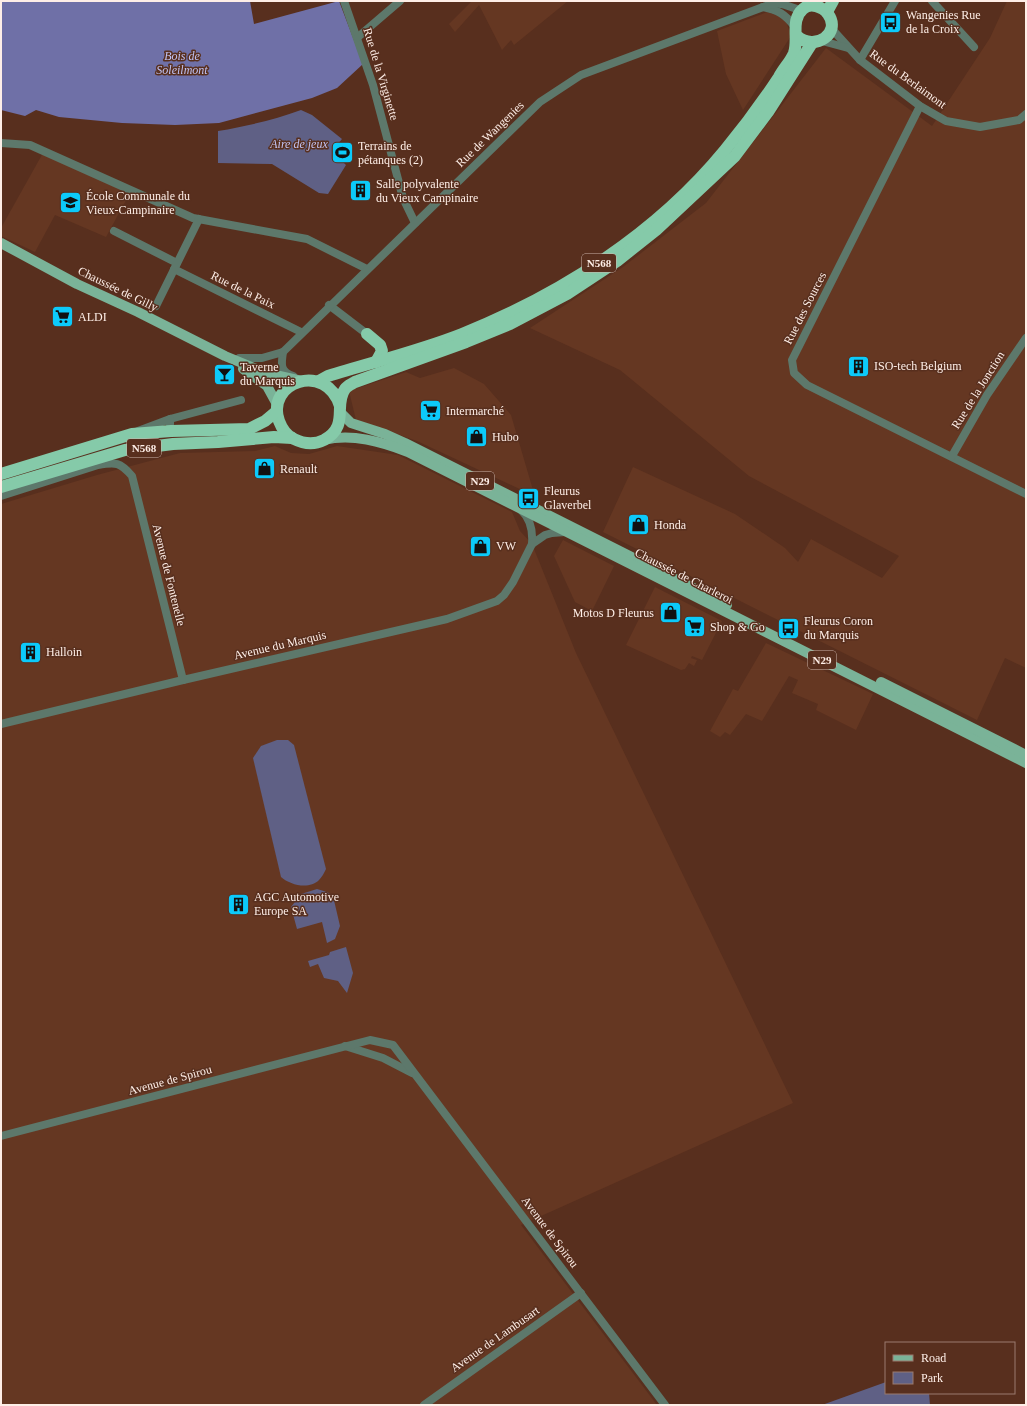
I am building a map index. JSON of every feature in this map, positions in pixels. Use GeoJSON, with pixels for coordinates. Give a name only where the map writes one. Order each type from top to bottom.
{"type":"FeatureCollection","features":[{"type":"Feature","properties":{"kind":"highway"},"geometry":{"type":"LineString","coordinates":[[827,12],[833,1]]}},
{"type":"Feature","properties":{"kind":"highway"},"geometry":{"type":"LineString","coordinates":[[801,10],[807,6],[818,3],[827,12],[830,19],[831,28]]}},
{"type":"Feature","properties":{"kind":"highway","name":"N568"},"geometry":{"type":"LineString","coordinates":[[319,381],[328,376],[461,334],[506,315],[556,290],[611,255],[687,191],[724,152],[757,111],[794,53],[797,17],[801,10]]}},
{"type":"Feature","properties":{"kind":"highway","name":"N568"},"geometry":{"type":"LineString","coordinates":[[340,409],[345,389],[354,382],[466,342],[510,324],[567,294],[616,261],[656,230],[735,156],[817,42],[828,35],[831,28]]}},
{"type":"Feature","properties":{"kind":"highway"},"geometry":{"type":"LineString","coordinates":[[796,32],[802,41],[817,42]]}},
{"type":"Feature","properties":{"kind":"highway"},"geometry":{"type":"LineString","coordinates":[[367,334],[380,345],[382,351],[376,362]]}},
{"type":"Feature","properties":{"kind":"highway"},"geometry":{"type":"LineString","coordinates":[[302,380],[319,381],[333,391],[340,409],[337,426],[329,436],[323,440],[307,443],[292,438],[281,426],[278,409],[284,392],[295,383],[302,380]]}},
{"type":"Feature","properties":{"kind":"highway","name":"N568"},"geometry":{"type":"LineString","coordinates":[[1,474],[132,434],[170,425],[249,429],[265,421],[278,409]]}},
{"type":"Feature","properties":{"kind":"highway","name":"N568"},"geometry":{"type":"LineString","coordinates":[[1,488],[125,450],[173,444],[274,437],[292,438]]}},
{"type":"Feature","properties":{"kind":"main road","name":"Chaussée de Gilly"},"geometry":{"type":"LineString","coordinates":[[1,244],[77,284],[138,312],[225,356],[266,373],[302,380]]}},
{"type":"Feature","properties":{"kind":"main road","name":"Chaussée de Gilly"},"geometry":{"type":"LineString","coordinates":[[225,356],[267,386],[278,409]]}},
{"type":"Feature","properties":{"kind":"main road","name":"Chaussée de Charleroi"},"geometry":{"type":"LineString","coordinates":[[340,409],[351,423],[392,437],[677,584],[1023,757]]}},
{"type":"Feature","properties":{"kind":"main road","name":"Chaussée de Charleroi"},"geometry":{"type":"LineString","coordinates":[[323,440],[337,437],[355,438],[389,445],[416,456],[567,532],[619,554]]}},
{"type":"Feature","properties":{"kind":"street","name":"Rue de la Virginette"},"geometry":{"type":"LineString","coordinates":[[344,1],[358,37],[373,85],[403,198],[415,223]]}},
{"type":"Feature","properties":{"kind":"street"},"geometry":{"type":"LineString","coordinates":[[358,37],[400,1]]}},
{"type":"Feature","properties":{"kind":"street"},"geometry":{"type":"LineString","coordinates":[[860,60],[895,1]]}},
{"type":"Feature","properties":{"kind":"street"},"geometry":{"type":"LineString","coordinates":[[932,1],[974,46]]}},
{"type":"Feature","properties":{"kind":"street","name":"Rue de Wangenies"},"geometry":{"type":"LineString","coordinates":[[283,352],[301,332],[540,102],[582,74],[773,2],[780,2]]}},
{"type":"Feature","properties":{"kind":"street"},"geometry":{"type":"LineString","coordinates":[[772,9],[774,4],[785,2],[791,8],[801,10]]}},
{"type":"Feature","properties":{"kind":"street"},"geometry":{"type":"LineString","coordinates":[[763,7],[783,13],[796,32]]}},
{"type":"Feature","properties":{"kind":"street","name":"Rue du Berlaimont"},"geometry":{"type":"LineString","coordinates":[[831,28],[860,60],[920,106],[946,121],[980,128],[1019,120],[1026,114]]}},
{"type":"Feature","properties":{"kind":"street","name":"Rue du Berlaimont"},"geometry":{"type":"LineString","coordinates":[[817,42],[848,48]]}},
{"type":"Feature","properties":{"kind":"street","name":"Rue des Sources"},"geometry":{"type":"LineString","coordinates":[[920,106],[792,360],[794,373],[807,385],[1026,494]]}},
{"type":"Feature","properties":{"kind":"street"},"geometry":{"type":"LineString","coordinates":[[1,143],[30,145],[193,218],[307,239],[367,269]]}},
{"type":"Feature","properties":{"kind":"street"},"geometry":{"type":"LineString","coordinates":[[156,306],[199,219]]}},
{"type":"Feature","properties":{"kind":"street","name":"Rue de la Paix"},"geometry":{"type":"LineString","coordinates":[[114,231],[176,266],[301,332]]}},
{"type":"Feature","properties":{"kind":"street"},"geometry":{"type":"LineString","coordinates":[[329,305],[367,334]]}},
{"type":"Feature","properties":{"kind":"street","name":"Rue de la Jonction"},"geometry":{"type":"LineString","coordinates":[[952,456],[987,395],[1026,338]]}},
{"type":"Feature","properties":{"kind":"street"},"geometry":{"type":"LineString","coordinates":[[237,360],[239,358],[262,358],[283,352],[280,366],[284,373],[302,380]]}},
{"type":"Feature","properties":{"kind":"street"},"geometry":{"type":"LineString","coordinates":[[170,425],[242,400]]}},
{"type":"Feature","properties":{"kind":"street","name":"Avenue de Fontenelle"},"geometry":{"type":"LineString","coordinates":[[1,496],[98,465],[114,463],[124,466],[132,476],[183,680]]}},
{"type":"Feature","properties":{"kind":"street"},"geometry":{"type":"LineString","coordinates":[[518,508],[526,516],[532,527],[532,544]]}},
{"type":"Feature","properties":{"kind":"street"},"geometry":{"type":"LineString","coordinates":[[532,544],[545,535],[567,532]]}},
{"type":"Feature","properties":{"kind":"street","name":"Avenue du Marquis"},"geometry":{"type":"LineString","coordinates":[[1,724],[447,619],[496,601],[504,595],[513,582],[532,544]]}},
{"type":"Feature","properties":{"kind":"street","name":"Avenue de Spirou"},"geometry":{"type":"LineString","coordinates":[[1,1136],[344,1046],[370,1040],[393,1045],[665,1405]]}},
{"type":"Feature","properties":{"kind":"street","name":"Avenue de Spirou"},"geometry":{"type":"LineString","coordinates":[[344,1046],[383,1058],[415,1075]]}},
{"type":"Feature","properties":{"kind":"street","name":"Avenue de Lambusart"},"geometry":{"type":"LineString","coordinates":[[424,1405],[581,1293]]}},
{"type":"Feature","properties":{"kind":"shaded area"},"geometry":{"type":"Polygon","coordinates":[[[472,1],[568,1],[514,45],[511,40],[502,50],[479,5],[455,32],[449,24],[472,1]]]}},
{"type":"Feature","properties":{"kind":"shaded area"},"geometry":{"type":"Polygon","coordinates":[[[1007,1],[1026,1],[1026,668],[1005,658],[977,720],[603,532],[633,467],[735,514],[785,548],[798,562],[811,539],[882,578],[899,556],[749,476],[620,370],[530,328],[623,267],[706,203],[826,48],[932,126],[990,38],[1007,1]]]}},
{"type":"Feature","properties":{"kind":"shaded area"},"geometry":{"type":"Polygon","coordinates":[[[767,12],[785,18],[791,36],[743,110],[726,74],[717,31],[767,12]]]}},
{"type":"Feature","properties":{"kind":"shaded area","name":"École Communale du Vieux-Campinaire"},"geometry":{"type":"Polygon","coordinates":[[[43,153],[131,191],[106,237],[55,215],[35,252],[1,236],[1,228],[43,153]]]}},
{"type":"Feature","properties":{"kind":"shaded area"},"geometry":{"type":"Polygon","coordinates":[[[454,368],[484,384],[511,415],[533,490],[526,492],[417,441],[356,420],[349,391],[406,372],[420,378],[454,368]]]}},
{"type":"Feature","properties":{"kind":"shaded area"},"geometry":{"type":"Polygon","coordinates":[[[275,446],[291,453],[309,454],[337,446],[398,455],[512,512],[520,531],[532,544],[576,653],[793,1103],[521,1225],[657,1405],[1,1405],[1,504],[97,475],[180,453],[255,451],[275,446]]]}},
{"type":"Feature","properties":{"kind":"shaded area"},"geometry":{"type":"Polygon","coordinates":[[[563,540],[614,566],[592,611],[575,602],[554,556],[563,540]]]}},
{"type":"Feature","properties":{"kind":"shaded area"},"geometry":{"type":"Polygon","coordinates":[[[655,587],[722,621],[702,660],[692,656],[691,658],[697,660],[694,666],[689,663],[685,669],[681,670],[626,645],[655,587]]]}},
{"type":"Feature","properties":{"kind":"shaded area"},"geometry":{"type":"Polygon","coordinates":[[[766,643],[873,694],[856,730],[816,710],[818,704],[792,693],[798,680],[789,676],[762,721],[746,714],[730,735],[725,732],[720,737],[710,731],[733,689],[738,691],[766,643]]]}},
{"type":"Feature","properties":{"kind":"green space","name":"Bois de Soleilmont"},"geometry":{"type":"Polygon","coordinates":[[[1,1],[250,1],[254,24],[339,1],[363,64],[337,88],[312,98],[219,123],[175,125],[122,123],[59,117],[36,110],[25,116],[1,110],[1,1]]]}},
{"type":"Feature","properties":{"kind":"green space","name":"Aire de jeux"},"geometry":{"type":"Polygon","coordinates":[[[301,110],[312,115],[342,139],[332,151],[346,165],[328,194],[319,193],[272,164],[218,163],[218,131],[281,117],[301,110]]]}},
{"type":"Feature","properties":{"kind":"green space","name":"Terrains de pétanques (2)"},"geometry":{"type":"Polygon","coordinates":[[[339,147],[349,155],[345,160],[335,152],[339,147]]]}},
{"type":"Feature","properties":{"kind":"green space"},"geometry":{"type":"Polygon","coordinates":[[[277,740],[288,740],[294,745],[326,869],[319,880],[310,885],[305,886],[294,884],[281,877],[253,758],[261,746],[277,740]]]}},
{"type":"Feature","properties":{"kind":"green space"},"geometry":{"type":"Polygon","coordinates":[[[317,889],[327,892],[333,896],[340,926],[335,939],[327,943],[322,922],[297,929],[291,907],[301,894],[317,889]]]}},
{"type":"Feature","properties":{"kind":"green space"},"geometry":{"type":"Polygon","coordinates":[[[346,947],[353,973],[347,993],[338,981],[324,978],[318,964],[310,967],[308,961],[329,955],[330,952],[346,947]]]}},
{"type":"Feature","properties":{"kind":"green space"},"geometry":{"type":"Polygon","coordinates":[[[885,1382],[885,1394],[929,1394],[930,1405],[822,1405],[885,1382]]]}},
{"type":"Feature","properties":{"kind":"place","name":"Wangenies Rue de la Croix"},"geometry":{"type":"Point","coordinates":[891,22]}},
{"type":"Feature","properties":{"kind":"place","name":"Terrains de pétanques (2)"},"geometry":{"type":"Point","coordinates":[342,153]}},
{"type":"Feature","properties":{"kind":"place","name":"Salle polyvalente du Vieux Campinaire"},"geometry":{"type":"Point","coordinates":[361,191]}},
{"type":"Feature","properties":{"kind":"place","name":"École Communale du Vieux-Campinaire"},"geometry":{"type":"Point","coordinates":[70,203]}},
{"type":"Feature","properties":{"kind":"place","name":"ALDI"},"geometry":{"type":"Point","coordinates":[62,317]}},
{"type":"Feature","properties":{"kind":"place","name":"ISO-tech Belgium"},"geometry":{"type":"Point","coordinates":[859,366]}},
{"type":"Feature","properties":{"kind":"place","name":"Taverne du Marquis"},"geometry":{"type":"Point","coordinates":[225,374]}},
{"type":"Feature","properties":{"kind":"place","name":"Intermarché"},"geometry":{"type":"Point","coordinates":[431,411]}},
{"type":"Feature","properties":{"kind":"place","name":"Hubo"},"geometry":{"type":"Point","coordinates":[477,437]}},
{"type":"Feature","properties":{"kind":"place","name":"Renault"},"geometry":{"type":"Point","coordinates":[265,469]}},
{"type":"Feature","properties":{"kind":"place","name":"Fleurus Glaverbel"},"geometry":{"type":"Point","coordinates":[529,498]}},
{"type":"Feature","properties":{"kind":"place","name":"Honda"},"geometry":{"type":"Point","coordinates":[639,525]}},
{"type":"Feature","properties":{"kind":"place","name":"VW"},"geometry":{"type":"Point","coordinates":[480,546]}},
{"type":"Feature","properties":{"kind":"place","name":"Motos D Fleurus"},"geometry":{"type":"Point","coordinates":[670,613]}},
{"type":"Feature","properties":{"kind":"place","name":"Shop & Go"},"geometry":{"type":"Point","coordinates":[694,627]}},
{"type":"Feature","properties":{"kind":"place","name":"Fleurus Coron du Marquis"},"geometry":{"type":"Point","coordinates":[788,628]}},
{"type":"Feature","properties":{"kind":"place","name":"Halloin"},"geometry":{"type":"Point","coordinates":[31,652]}},
{"type":"Feature","properties":{"kind":"place","name":"AGC Automotive Europe SA"},"geometry":{"type":"Point","coordinates":[239,904]}}]}
